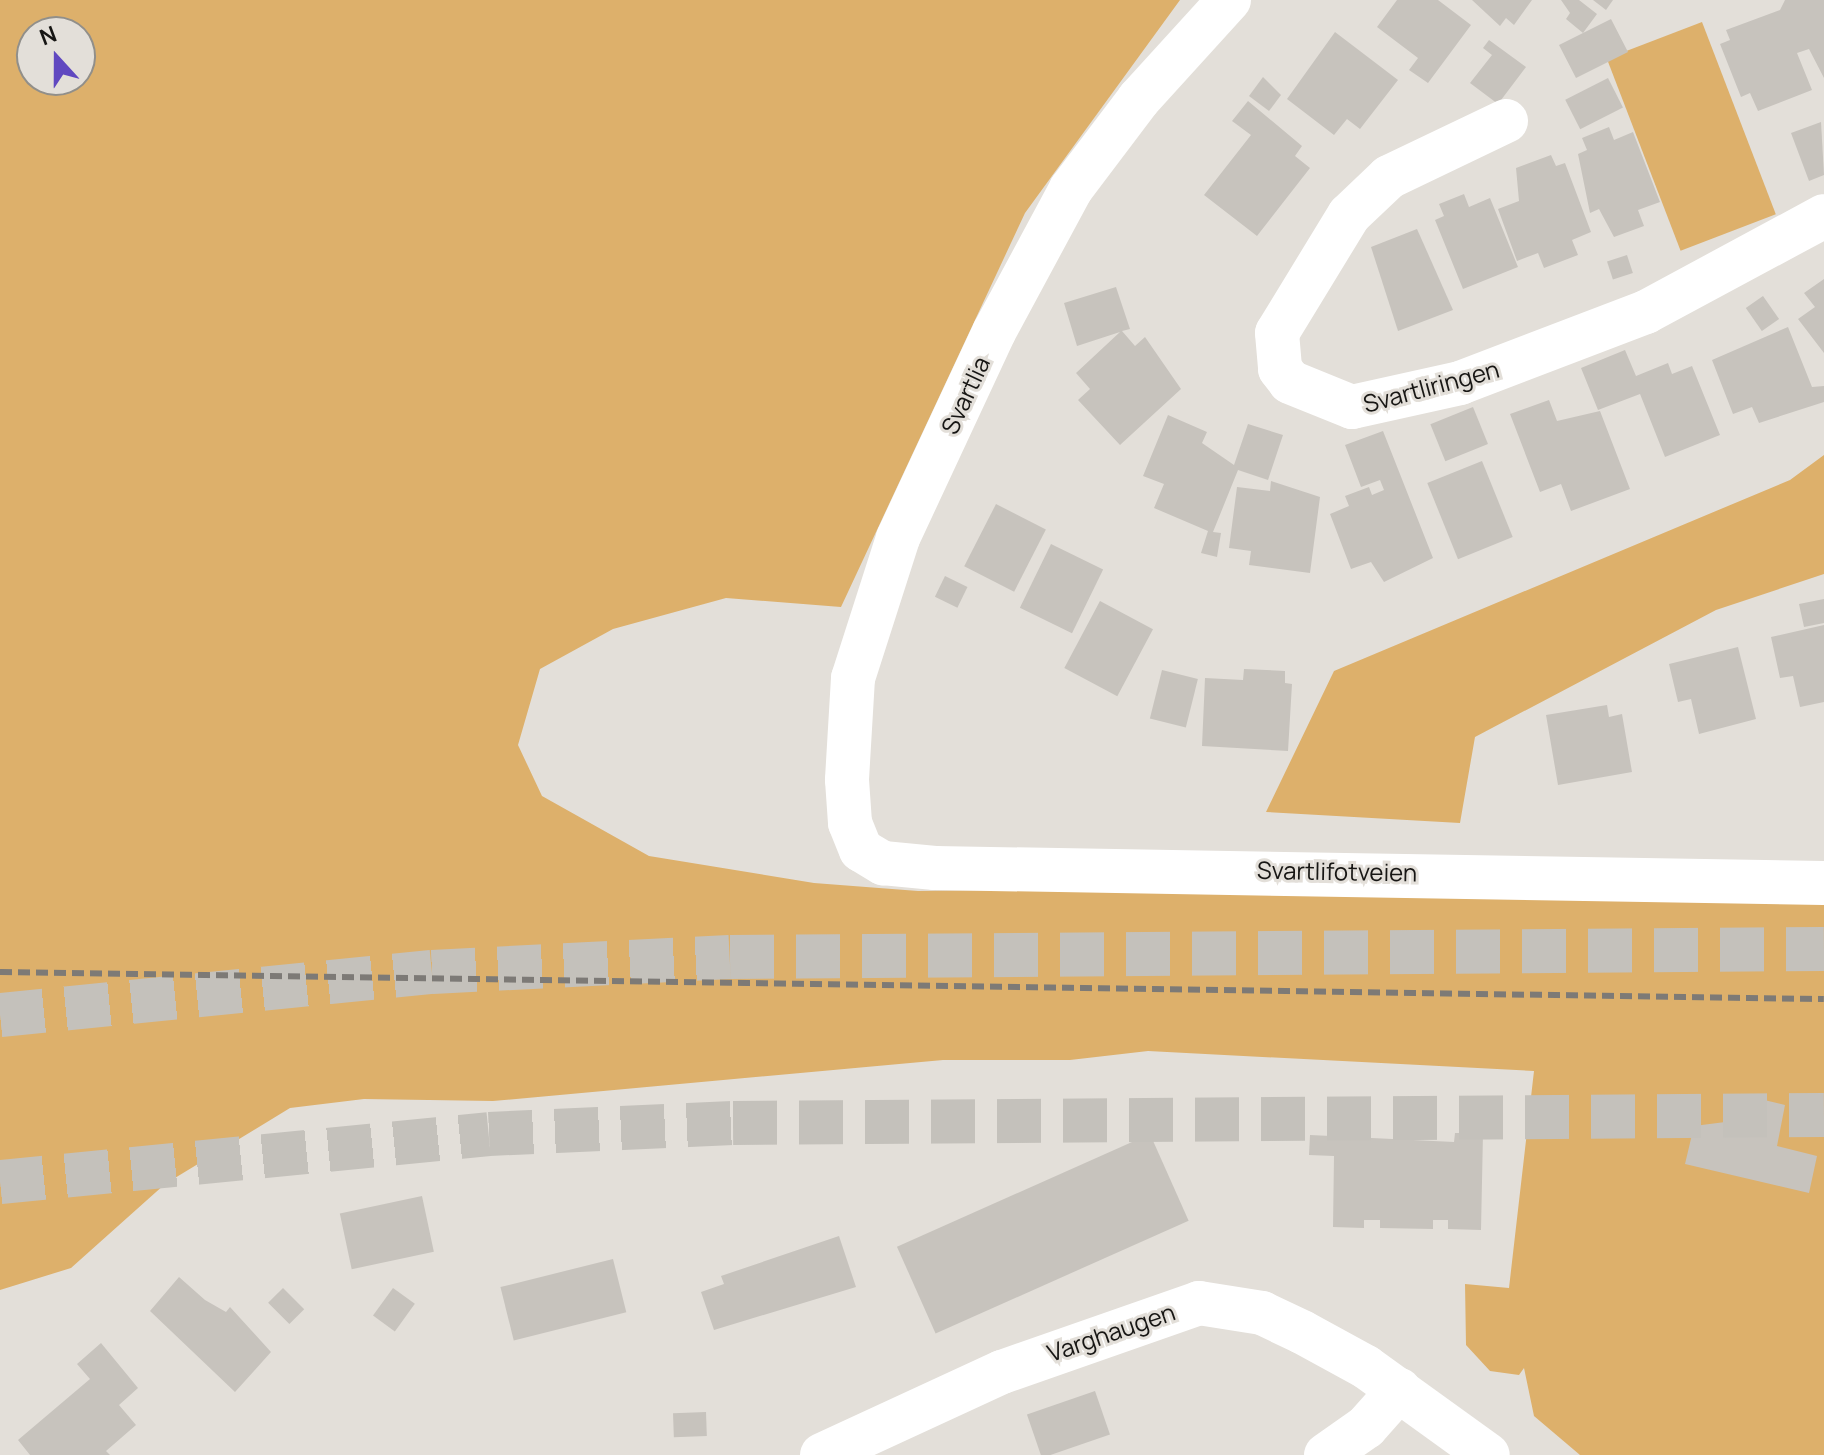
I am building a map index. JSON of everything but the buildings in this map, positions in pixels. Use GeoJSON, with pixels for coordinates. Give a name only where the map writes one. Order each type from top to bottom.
{"type":"FeatureCollection","features":[{"type":"Feature","properties":{"kind":"street","name":"Svartlia"},"geometry":{"type":"LineString","coordinates":[[861,850],[850,823],[847,780],[853,678],[898,538],[994,332],[1071,189],[1139,99],[1229,0]]}},
{"type":"Feature","properties":{"kind":"street","name":"Svartliringen"},"geometry":{"type":"LineString","coordinates":[[1506,121],[1389,177],[1349,215],[1277,333],[1280,369],[1290,382],[1352,407],[1460,383],[1646,312],[1824,216]]}},
{"type":"Feature","properties":{"kind":"street","name":"Svartlifotveien"},"geometry":{"type":"LineString","coordinates":[[861,850],[883,863],[935,868],[1822,873]]}},
{"type":"Feature","properties":{"kind":"street","name":"Varghaugen"},"geometry":{"type":"LineString","coordinates":[[822,1455],[1002,1372],[1199,1303],[1262,1313],[1399,1390],[1488,1455]]}},
{"type":"Feature","properties":{"kind":"street"},"geometry":{"type":"LineString","coordinates":[[1326,1455],[1366,1427],[1399,1390]]}},
{"type":"Feature","properties":{"kind":"shaded area"},"geometry":{"type":"Polygon","coordinates":[[[0,0],[1180,0],[1025,213],[841,607],[726,598],[613,629],[540,669],[518,745],[542,796],[649,856],[814,883],[918,891],[1195,888],[1824,903],[1824,1455],[1580,1455],[1534,1416],[1524,1368],[1519,1375],[1490,1371],[1466,1345],[1465,1284],[1509,1288],[1534,1071],[1148,1051],[1070,1060],[943,1060],[493,1101],[364,1099],[290,1108],[165,1184],[71,1268],[0,1290],[0,0]]]}},
{"type":"Feature","properties":{"kind":"shaded area"},"geometry":{"type":"Polygon","coordinates":[[[1702,22],[1776,214],[1681,251],[1607,59],[1702,22]]]}},
{"type":"Feature","properties":{"kind":"shaded area"},"geometry":{"type":"Polygon","coordinates":[[[1824,455],[1824,574],[1716,610],[1475,737],[1460,823],[1266,812],[1334,671],[1790,480],[1824,455]]]}},
{"type":"Feature","properties":{"kind":"tunnel"},"geometry":{"type":"LineString","coordinates":[[0,1015],[432,972],[730,957],[1824,949]]}},
{"type":"Feature","properties":{"kind":"tunnel"},"geometry":{"type":"LineString","coordinates":[[0,1182],[489,1134],[733,1123],[1824,1115]]}},
{"type":"Feature","properties":{"kind":"railway"},"geometry":{"type":"LineString","coordinates":[[0,972],[1824,999]]}}]}
